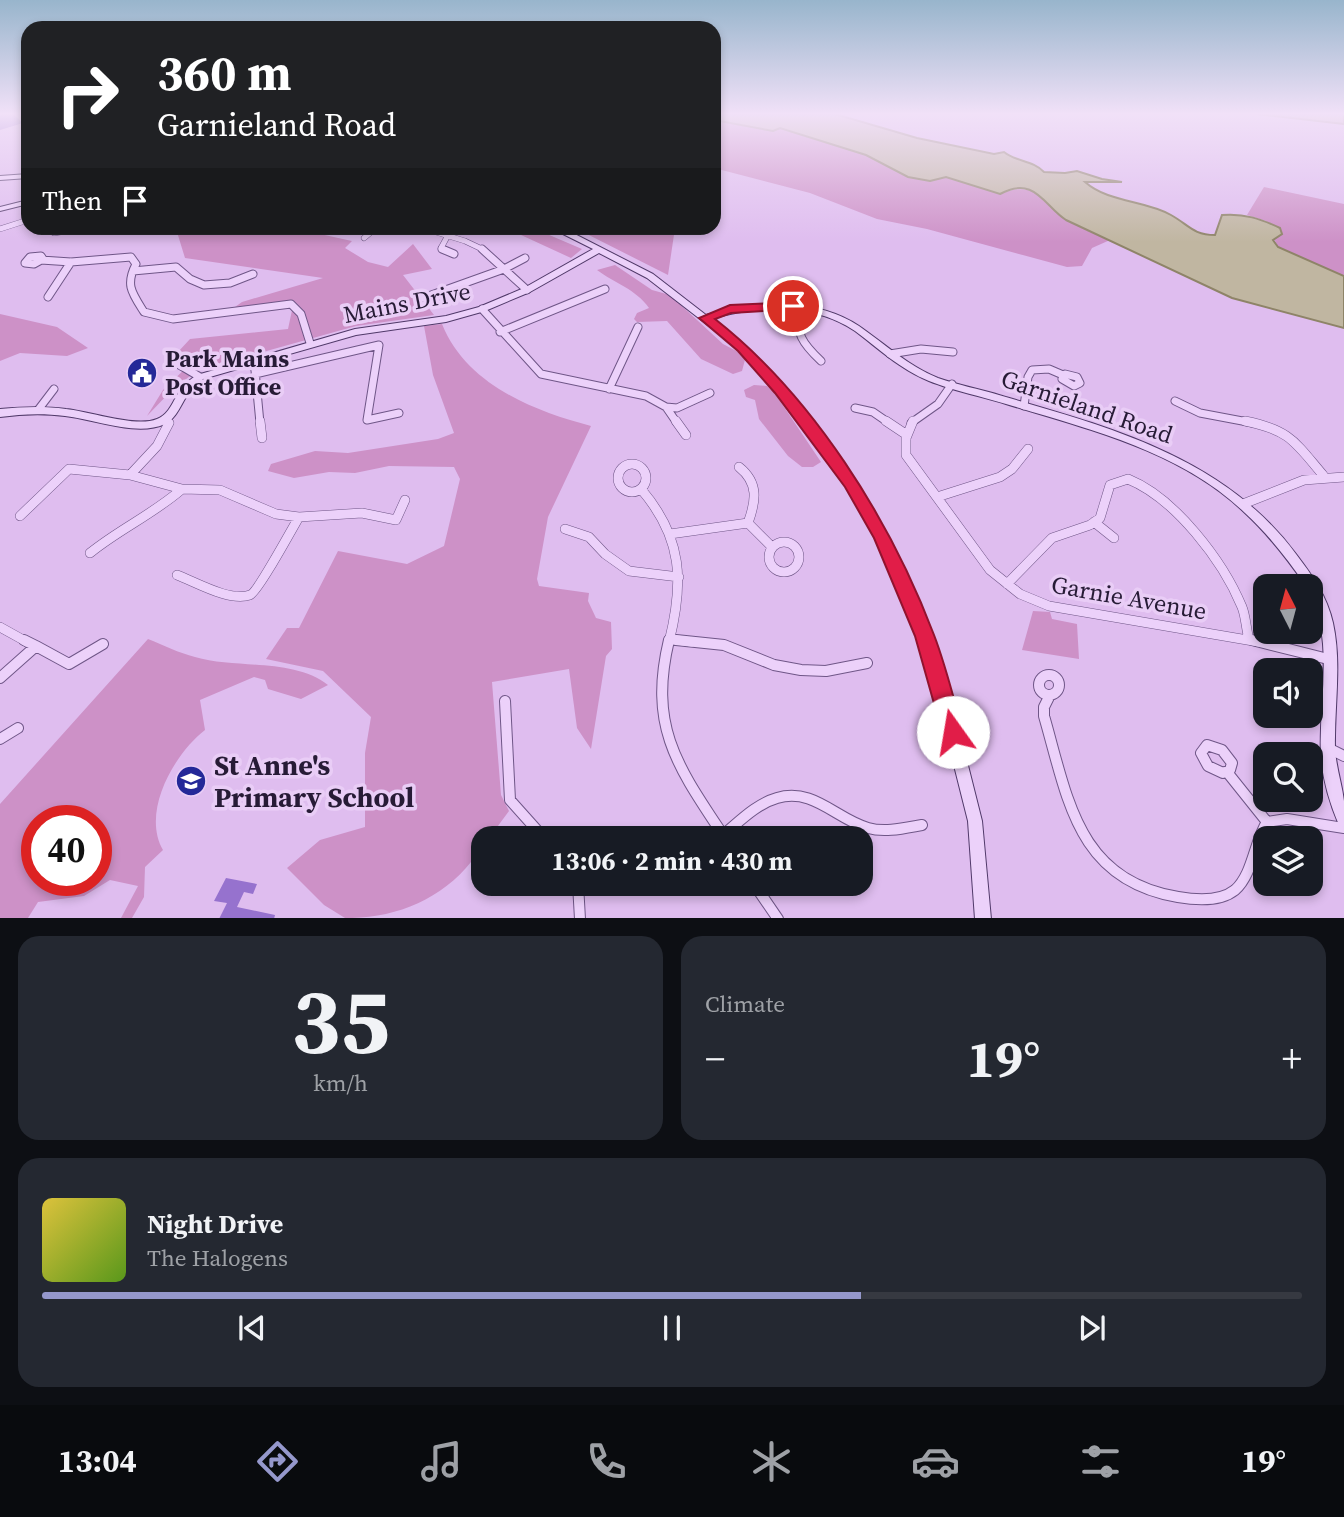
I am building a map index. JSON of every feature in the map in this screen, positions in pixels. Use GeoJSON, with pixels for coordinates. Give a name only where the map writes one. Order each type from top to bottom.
{"type":"FeatureCollection","features":[{"type":"Feature","properties":{"kind":"street"},"geometry":{"type":"LineString","coordinates":[[0,172],[21,170]]}},
{"type":"Feature","properties":{"kind":"street"},"geometry":{"type":"LineString","coordinates":[[0,178],[21,176]]}},
{"type":"Feature","properties":{"kind":"street"},"geometry":{"type":"LineString","coordinates":[[0,209],[21,204]]}},
{"type":"Feature","properties":{"kind":"street"},"geometry":{"type":"LineString","coordinates":[[0,238],[3,229],[21,223]]}},
{"type":"Feature","properties":{"kind":"street"},"geometry":{"type":"LineString","coordinates":[[364,238],[368,235]]}},
{"type":"Feature","properties":{"kind":"street"},"geometry":{"type":"LineString","coordinates":[[442,235],[469,242],[485,250],[527,290]]}},
{"type":"Feature","properties":{"kind":"street"},"geometry":{"type":"LineString","coordinates":[[571,235],[650,276],[743,348],[802,416],[851,483],[881,536],[925,636],[946,703],[975,821],[984,918]]}},
{"type":"Feature","properties":{"kind":"street"},"geometry":{"type":"LineString","coordinates":[[447,237],[441,243],[441,248],[454,254]]}},
{"type":"Feature","properties":{"kind":"street","name":"Mains Drive"},"geometry":{"type":"LineString","coordinates":[[200,377],[310,344],[378,328],[446,319],[482,309],[527,290],[598,250]]}},
{"type":"Feature","properties":{"kind":"street"},"geometry":{"type":"LineString","coordinates":[[41,260],[71,262],[126,256],[135,260],[129,277],[129,288],[146,315],[173,319],[291,304],[302,314],[310,344]]}},
{"type":"Feature","properties":{"kind":"street"},"geometry":{"type":"LineString","coordinates":[[423,298],[504,269],[525,258]]}},
{"type":"Feature","properties":{"kind":"street"},"geometry":{"type":"LineString","coordinates":[[48,297],[71,262]]}},
{"type":"Feature","properties":{"kind":"street"},"geometry":{"type":"LineString","coordinates":[[133,271],[176,267],[198,283],[216,284],[239,280],[253,274]]}},
{"type":"Feature","properties":{"kind":"street"},"geometry":{"type":"LineString","coordinates":[[233,271],[239,280]]}},
{"type":"Feature","properties":{"kind":"street"},"geometry":{"type":"LineString","coordinates":[[42,288],[55,287]]}},
{"type":"Feature","properties":{"kind":"street"},"geometry":{"type":"LineString","coordinates":[[500,332],[605,289]]}},
{"type":"Feature","properties":{"kind":"street","name":"Garnieland Road"},"geometry":{"type":"LineString","coordinates":[[705,318],[730,309],[766,306],[801,308],[844,320],[924,376],[1125,437],[1167,454],[1205,475],[1243,504],[1279,539],[1311,584],[1329,625],[1332,660],[1328,747],[1334,794],[1344,820]]}},
{"type":"Feature","properties":{"kind":"street"},"geometry":{"type":"LineString","coordinates":[[801,308],[796,322],[799,340],[821,361]]}},
{"type":"Feature","properties":{"kind":"street"},"geometry":{"type":"LineString","coordinates":[[482,309],[500,332],[541,374],[646,396],[666,407],[677,408],[710,393]]}},
{"type":"Feature","properties":{"kind":"street"},"geometry":{"type":"LineString","coordinates":[[609,388],[638,327]]}},
{"type":"Feature","properties":{"kind":"street"},"geometry":{"type":"LineString","coordinates":[[378,328],[379,345],[367,420],[398,413]]}},
{"type":"Feature","properties":{"kind":"street"},"geometry":{"type":"LineString","coordinates":[[255,374],[379,345]]}},
{"type":"Feature","properties":{"kind":"street"},"geometry":{"type":"LineString","coordinates":[[890,354],[907,349],[928,348],[953,352]]}},
{"type":"Feature","properties":{"kind":"street"},"geometry":{"type":"LineString","coordinates":[[1,414],[37,410],[148,425],[168,417],[183,391],[200,377],[171,360]]}},
{"type":"Feature","properties":{"kind":"street"},"geometry":{"type":"LineString","coordinates":[[254,360],[262,438]]}},
{"type":"Feature","properties":{"kind":"street"},"geometry":{"type":"LineString","coordinates":[[1024,407],[1031,370],[1049,369],[1063,375]]}},
{"type":"Feature","properties":{"kind":"street"},"geometry":{"type":"LineString","coordinates":[[855,408],[873,412],[904,433],[914,418],[947,399],[952,384]]}},
{"type":"Feature","properties":{"kind":"street"},"geometry":{"type":"LineString","coordinates":[[37,410],[54,389]]}},
{"type":"Feature","properties":{"kind":"street"},"geometry":{"type":"LineString","coordinates":[[1175,401],[1189,411],[1227,416],[1272,427],[1291,437],[1323,475]]}},
{"type":"Feature","properties":{"kind":"street"},"geometry":{"type":"LineString","coordinates":[[666,407],[686,435]]}},
{"type":"Feature","properties":{"kind":"street"},"geometry":{"type":"LineString","coordinates":[[130,475],[157,446],[169,423],[168,417]]}},
{"type":"Feature","properties":{"kind":"street","name":"Garnie Avenue"},"geometry":{"type":"LineString","coordinates":[[904,433],[906,455],[990,570],[1020,594],[1049,606],[1249,639],[1332,660]]}},
{"type":"Feature","properties":{"kind":"street"},"geometry":{"type":"LineString","coordinates":[[937,497],[1000,477],[1012,469],[1028,449]]}},
{"type":"Feature","properties":{"kind":"street"},"geometry":{"type":"LineString","coordinates":[[739,467],[751,475],[755,488],[754,505],[747,523]]}},
{"type":"Feature","properties":{"kind":"street"},"geometry":{"type":"LineString","coordinates":[[20,516],[69,469],[130,475],[182,489],[220,490],[276,514],[299,517],[362,513],[396,520],[405,500]]}},
{"type":"Feature","properties":{"kind":"street"},"geometry":{"type":"LineString","coordinates":[[1243,504],[1297,479],[1323,475],[1344,477]]}},
{"type":"Feature","properties":{"kind":"street","name":"Garnie Avenue"},"geometry":{"type":"LineString","coordinates":[[1007,584],[1055,535],[1083,528],[1100,518],[1112,483],[1138,483],[1152,490],[1189,526],[1222,572],[1242,609],[1249,639]]}},
{"type":"Feature","properties":{"kind":"street"},"geometry":{"type":"LineString","coordinates":[[90,553],[118,530],[159,509],[182,489]]}},
{"type":"Feature","properties":{"kind":"street"},"geometry":{"type":"LineString","coordinates":[[641,489],[652,499],[676,543],[678,601],[660,683],[665,731],[683,774],[717,826]]}},
{"type":"Feature","properties":{"kind":"street"},"geometry":{"type":"LineString","coordinates":[[177,575],[229,595],[250,595],[259,588],[273,558],[299,517]]}},
{"type":"Feature","properties":{"kind":"street"},"geometry":{"type":"LineString","coordinates":[[1094,522],[1114,538]]}},
{"type":"Feature","properties":{"kind":"street"},"geometry":{"type":"LineString","coordinates":[[670,534],[747,523]]}},
{"type":"Feature","properties":{"kind":"street"},"geometry":{"type":"LineString","coordinates":[[747,523],[772,547]]}},
{"type":"Feature","properties":{"kind":"street"},"geometry":{"type":"LineString","coordinates":[[565,528],[589,537],[605,554],[629,571],[679,577]]}},
{"type":"Feature","properties":{"kind":"street"},"geometry":{"type":"LineString","coordinates":[[0,627],[69,664],[103,644]]}},
{"type":"Feature","properties":{"kind":"street"},"geometry":{"type":"LineString","coordinates":[[669,639],[724,645],[774,665],[801,670],[826,671],[867,663]]}},
{"type":"Feature","properties":{"kind":"street"},"geometry":{"type":"LineString","coordinates":[[0,678],[36,646]]}},
{"type":"Feature","properties":{"kind":"street"},"geometry":{"type":"LineString","coordinates":[[1050,695],[1044,707],[1044,716],[1081,834],[1106,868],[1145,892],[1195,899],[1217,898],[1234,892],[1244,880],[1258,833],[1267,822],[1287,819],[1344,828]]}},
{"type":"Feature","properties":{"kind":"street"},"geometry":{"type":"LineString","coordinates":[[505,701],[510,800],[532,826]]}},
{"type":"Feature","properties":{"kind":"street"},"geometry":{"type":"LineString","coordinates":[[0,739],[18,728]]}},
{"type":"Feature","properties":{"kind":"street"},"geometry":{"type":"LineString","coordinates":[[1328,747],[1344,756]]}},
{"type":"Feature","properties":{"kind":"street"},"geometry":{"type":"LineString","coordinates":[[1227,772],[1267,822]]}},
{"type":"Feature","properties":{"kind":"street"},"geometry":{"type":"LineString","coordinates":[[738,826],[767,802],[795,796],[818,800],[848,820],[863,826]]}},
{"type":"Feature","properties":{"kind":"street"},"geometry":{"type":"LineString","coordinates":[[873,828],[888,830],[922,825]]}},
{"type":"Feature","properties":{"kind":"street"},"geometry":{"type":"LineString","coordinates":[[579,896],[580,918]]}},
{"type":"Feature","properties":{"kind":"street"},"geometry":{"type":"LineString","coordinates":[[762,896],[777,918]]}},
{"type":"Feature","properties":{"kind":"shaded area"},"geometry":{"type":"Polygon","coordinates":[[[721,157],[870,157],[908,177],[930,181],[946,177],[1000,194],[1018,189],[1030,191],[1041,196],[1065,219],[1110,240],[1092,248],[1082,266],[1067,267],[927,229],[877,219],[810,193],[721,170],[721,157]]]}},
{"type":"Feature","properties":{"kind":"shaded area"},"geometry":{"type":"Polygon","coordinates":[[[870,157],[1012,157],[1035,165],[1044,172],[1077,171],[1122,182],[1085,182],[1105,194],[1161,210],[1196,231],[1208,235],[1215,235],[1222,215],[1259,219],[1280,228],[1282,234],[1273,240],[1278,247],[1344,276],[1344,328],[1232,298],[1066,220],[1030,190],[1012,189],[1000,194],[946,177],[930,181],[908,177],[870,157]]]}},
{"type":"Feature","properties":{"kind":"shaded area"},"geometry":{"type":"Polygon","coordinates":[[[1264,187],[1344,204],[1344,276],[1278,247],[1266,221],[1247,215],[1264,187]]]}},
{"type":"Feature","properties":{"kind":"shaded area"},"geometry":{"type":"Polygon","coordinates":[[[178,235],[325,235],[352,241],[345,248],[368,262],[388,267],[413,244],[432,269],[403,275],[434,315],[356,326],[198,370],[173,389],[147,416],[163,390],[189,365],[178,352],[190,339],[288,329],[294,301],[235,307],[242,302],[323,278],[185,258],[178,235]]]}},
{"type":"Feature","properties":{"kind":"shaded area"},"geometry":{"type":"Polygon","coordinates":[[[521,235],[549,235],[582,249],[571,258],[521,235]]]}},
{"type":"Feature","properties":{"kind":"shaded area"},"geometry":{"type":"Polygon","coordinates":[[[589,235],[674,235],[668,275],[589,235]]]}},
{"type":"Feature","properties":{"kind":"shaded area"},"geometry":{"type":"Polygon","coordinates":[[[615,265],[652,290],[670,295],[723,344],[746,356],[742,371],[733,374],[701,359],[667,321],[637,322],[634,319],[637,313],[649,308],[644,301],[597,270],[615,265]]]}},
{"type":"Feature","properties":{"kind":"shaded area"},"geometry":{"type":"Polygon","coordinates":[[[0,314],[57,327],[88,348],[67,356],[20,353],[0,361],[0,314]]]}},
{"type":"Feature","properties":{"kind":"shaded area"},"geometry":{"type":"Polygon","coordinates":[[[442,324],[467,363],[484,379],[504,392],[547,412],[591,426],[548,517],[537,579],[539,586],[589,593],[588,601],[596,618],[611,622],[612,649],[606,656],[591,749],[577,728],[569,669],[492,682],[501,795],[509,811],[498,826],[471,826],[471,862],[431,897],[398,911],[345,918],[324,905],[287,868],[320,840],[365,827],[365,753],[371,717],[323,671],[266,659],[287,628],[299,628],[338,551],[407,564],[444,546],[460,479],[454,467],[389,466],[355,473],[329,472],[294,478],[268,471],[271,464],[315,451],[348,453],[438,439],[454,433],[433,375],[424,326],[442,324]]]}},
{"type":"Feature","properties":{"kind":"shaded area"},"geometry":{"type":"Polygon","coordinates":[[[754,385],[767,386],[774,392],[821,462],[813,467],[802,467],[788,456],[759,419],[755,400],[746,397],[744,390],[754,385]]]}},
{"type":"Feature","properties":{"kind":"shaded area"},"geometry":{"type":"Polygon","coordinates":[[[1033,611],[1050,612],[1052,619],[1077,624],[1079,659],[1022,650],[1033,611]]]}},
{"type":"Feature","properties":{"kind":"shaded area"},"geometry":{"type":"Polygon","coordinates":[[[148,639],[211,661],[282,667],[298,671],[328,685],[301,699],[268,689],[265,680],[254,677],[200,700],[205,730],[182,754],[164,785],[156,819],[157,835],[163,850],[145,867],[144,897],[132,918],[121,918],[138,886],[112,880],[112,805],[21,805],[21,896],[84,896],[38,902],[28,918],[0,918],[0,804],[148,639]]]}},
{"type":"Feature","properties":{"kind":"building"},"geometry":{"type":"Polygon","coordinates":[[[226,878],[257,884],[253,894],[244,892],[237,907],[275,915],[274,918],[220,918],[227,903],[214,901],[226,878]]]}},
{"type":"Feature","properties":{"kind":"place","name":"Park Mains Post Office"},"geometry":{"type":"Point","coordinates":[142,373]}},
{"type":"Feature","properties":{"kind":"place","name":"St Anne's Primary School"},"geometry":{"type":"Point","coordinates":[191,781]}},
{"type":"Feature","properties":{"kind":"route"},"geometry":{"type":"LineString","coordinates":[[793,306],[730,309],[705,318],[743,348],[780,389],[851,483],[881,536],[909,596],[938,674],[953,732]]}}]}
